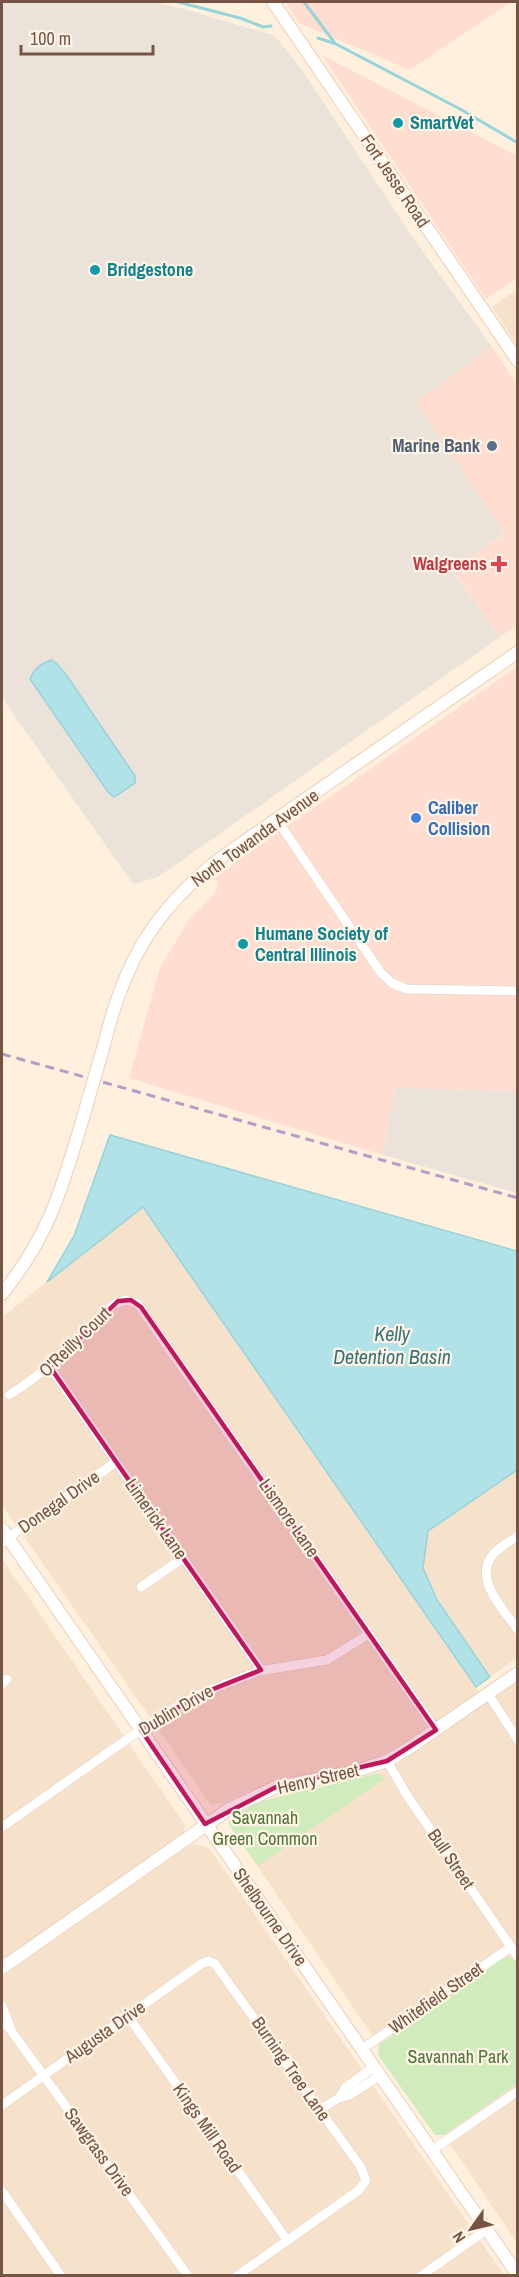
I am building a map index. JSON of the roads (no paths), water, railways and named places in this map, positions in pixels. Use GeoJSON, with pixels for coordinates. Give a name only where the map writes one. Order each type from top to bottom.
{"type":"FeatureCollection","features":[{"type":"Feature","properties":{"kind":"main road","name":"Fort Jesse Road"},"geometry":{"type":"LineString","coordinates":[[273,2],[518,361]]}},
{"type":"Feature","properties":{"kind":"main road","name":"North Towanda Avenue"},"geometry":{"type":"LineString","coordinates":[[2,1294],[25,1264],[48,1224],[62,1190],[111,1013],[133,958],[166,909],[200,875],[518,652]]}},
{"type":"Feature","properties":{"kind":"main road","name":"Shelbourne Drive"},"geometry":{"type":"LineString","coordinates":[[4,1536],[518,2275]]}},
{"type":"Feature","properties":{"kind":"main road","name":"Henry Street"},"geometry":{"type":"LineString","coordinates":[[2,1968],[229,1809],[276,1787],[353,1772],[387,1761],[518,1673]]}},
{"type":"Feature","properties":{"kind":"street"},"geometry":{"type":"LineString","coordinates":[[277,820],[387,979],[406,989],[518,991]]}},
{"type":"Feature","properties":{"kind":"street","name":"O'Reilly Court"},"geometry":{"type":"LineString","coordinates":[[9,1395],[50,1367],[118,1301],[131,1300],[141,1307]]}},
{"type":"Feature","properties":{"kind":"street","name":"Lismore Lane"},"geometry":{"type":"LineString","coordinates":[[141,1307],[436,1730]]}},
{"type":"Feature","properties":{"kind":"street","name":"Limerick Lane"},"geometry":{"type":"LineString","coordinates":[[50,1367],[262,1671]]}},
{"type":"Feature","properties":{"kind":"street","name":"Donegal Drive"},"geometry":{"type":"LineString","coordinates":[[4,1536],[116,1462]]}},
{"type":"Feature","properties":{"kind":"street"},"geometry":{"type":"LineString","coordinates":[[518,1536],[497,1550],[491,1557],[486,1574],[490,1590],[518,1630]]}},
{"type":"Feature","properties":{"kind":"street"},"geometry":{"type":"LineString","coordinates":[[141,1587],[183,1558]]}},
{"type":"Feature","properties":{"kind":"street","name":"Dublin Drive"},"geometry":{"type":"LineString","coordinates":[[2,1827],[141,1730],[198,1695],[262,1671],[327,1660],[369,1634]]}},
{"type":"Feature","properties":{"kind":"street"},"geometry":{"type":"LineString","coordinates":[[488,1694],[518,1740]]}},
{"type":"Feature","properties":{"kind":"street","name":"Bull Street"},"geometry":{"type":"LineString","coordinates":[[387,1761],[408,1797],[518,1957]]}},
{"type":"Feature","properties":{"kind":"street","name":"Whitefield Street"},"geometry":{"type":"LineString","coordinates":[[362,2049],[511,1947]]}},
{"type":"Feature","properties":{"kind":"street","name":"Augusta Drive"},"geometry":{"type":"LineString","coordinates":[[2,2104],[201,1964],[209,1961]]}},
{"type":"Feature","properties":{"kind":"street","name":"Burning Tree Lane"},"geometry":{"type":"LineString","coordinates":[[209,1961],[219,1968],[365,2175],[366,2182],[358,2190],[287,2240]]}},
{"type":"Feature","properties":{"kind":"street","name":"Sawgrass Drive"},"geometry":{"type":"LineString","coordinates":[[2,2006],[10,2029]]}},
{"type":"Feature","properties":{"kind":"street","name":"Kings Mill Road"},"geometry":{"type":"LineString","coordinates":[[128,2016],[287,2240]]}},
{"type":"Feature","properties":{"kind":"street","name":"Sawgrass Drive"},"geometry":{"type":"LineString","coordinates":[[2,2020],[188,2276]]}},
{"type":"Feature","properties":{"kind":"street"},"geometry":{"type":"LineString","coordinates":[[319,2110],[339,2098],[350,2096],[376,2072]]}},
{"type":"Feature","properties":{"kind":"street"},"geometry":{"type":"LineString","coordinates":[[431,2151],[518,2091]]}},
{"type":"Feature","properties":{"kind":"street"},"geometry":{"type":"LineString","coordinates":[[2,2191],[61,2276]]}},
{"type":"Feature","properties":{"kind":"street"},"geometry":{"type":"LineString","coordinates":[[421,2276],[486,2230]]}},
{"type":"Feature","properties":{"kind":"street"},"geometry":{"type":"LineString","coordinates":[[237,2276],[287,2240]]}},
{"type":"Feature","properties":{"kind":"water"},"geometry":{"type":"Polygon","coordinates":[[[52,660],[67,676],[135,776],[135,783],[114,797],[108,792],[30,679],[38,667],[52,660]]]}},
{"type":"Feature","properties":{"kind":"water","name":"Kelly Detention Basin"},"geometry":{"type":"Polygon","coordinates":[[[110,1135],[517,1251],[517,1470],[428,1531],[423,1568],[437,1600],[490,1677],[476,1687],[143,1207],[47,1282],[74,1236],[110,1135]]]}},
{"type":"Feature","properties":{"kind":"waterway"},"geometry":{"type":"LineString","coordinates":[[178,2],[240,18],[263,27],[271,26]]}},
{"type":"Feature","properties":{"kind":"waterway"},"geometry":{"type":"LineString","coordinates":[[304,2],[334,42]]}},
{"type":"Feature","properties":{"kind":"waterway"},"geometry":{"type":"LineString","coordinates":[[318,38],[336,44],[460,109],[518,143]]}},
{"type":"Feature","properties":{"kind":"railway"},"geometry":{"type":"LineString","coordinates":[[2,1054],[518,1198]]}},
{"type":"Feature","properties":{"kind":"place","name":"SmartVet"},"geometry":{"type":"Point","coordinates":[398,123]}},
{"type":"Feature","properties":{"kind":"place","name":"Bridgestone"},"geometry":{"type":"Point","coordinates":[95,270]}},
{"type":"Feature","properties":{"kind":"place","name":"Marine Bank"},"geometry":{"type":"Point","coordinates":[492,446]}},
{"type":"Feature","properties":{"kind":"place","name":"Walgreens"},"geometry":{"type":"Point","coordinates":[499,564]}},
{"type":"Feature","properties":{"kind":"place","name":"Caliber Collision"},"geometry":{"type":"Point","coordinates":[416,818]}},
{"type":"Feature","properties":{"kind":"place","name":"Humane Society of Central Illinois"},"geometry":{"type":"Point","coordinates":[243,944]}},
{"type":"Feature","properties":{"kind":"park label","name":"Savannah Green Common"},"geometry":{"type":"Point","coordinates":[265,1828]}},
{"type":"Feature","properties":{"kind":"park label","name":"Savannah Park"},"geometry":{"type":"Point","coordinates":[458,2057]}}]}
